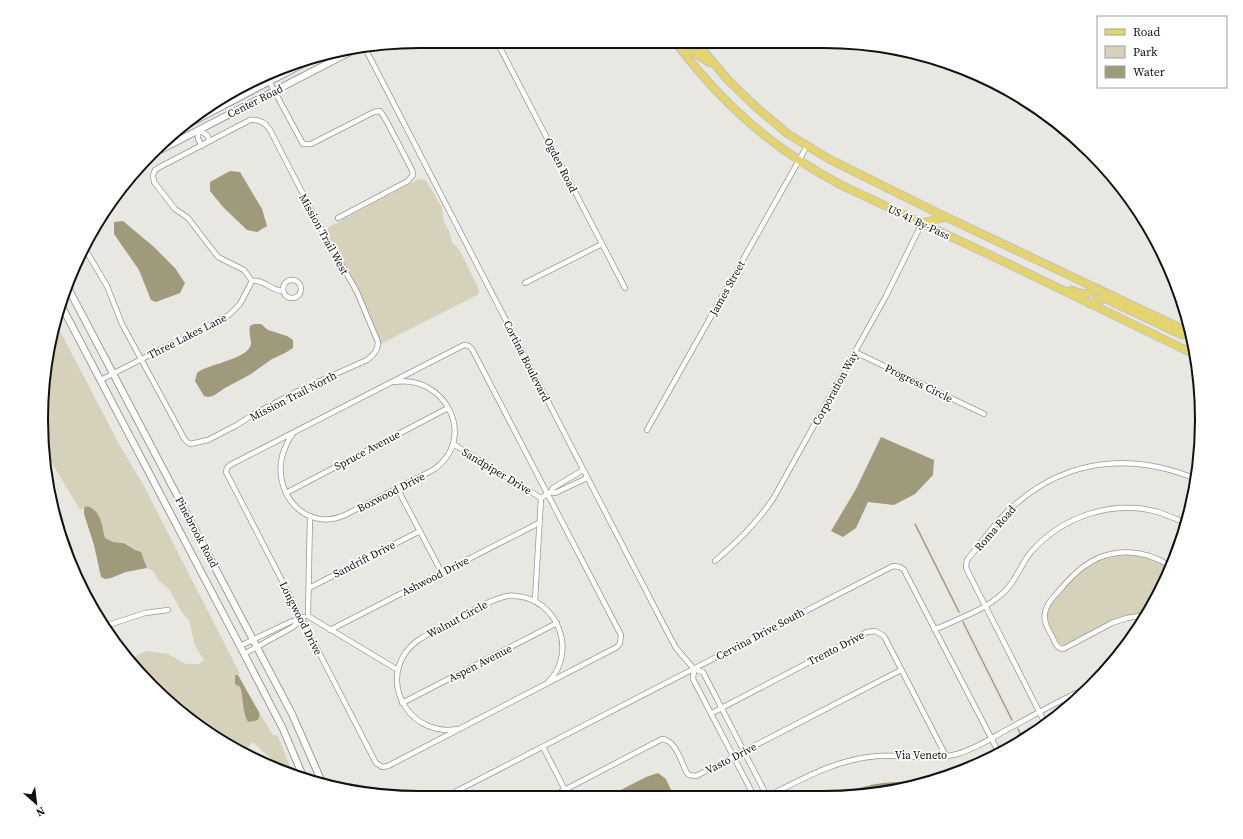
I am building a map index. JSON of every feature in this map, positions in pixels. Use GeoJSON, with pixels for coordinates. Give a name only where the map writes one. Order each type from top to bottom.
{"type":"FeatureCollection","features":[{"type":"Feature","properties":{"kind":"main road","name":"US 41 By-Pass"},"geometry":{"type":"LineString","coordinates":[[680,48],[718,94],[737,113],[798,161],[841,185],[990,255],[1189,352]]}},
{"type":"Feature","properties":{"kind":"main road","name":"US 41 By-Pass"},"geometry":{"type":"LineString","coordinates":[[701,48],[716,66],[756,107],[788,134],[842,166],[1184,330]]}},
{"type":"Feature","properties":{"kind":"main road"},"geometry":{"type":"LineString","coordinates":[[683,52],[690,49],[716,66]]}},
{"type":"Feature","properties":{"kind":"main road"},"geometry":{"type":"LineString","coordinates":[[922,223],[946,217]]}},
{"type":"Feature","properties":{"kind":"main road"},"geometry":{"type":"LineString","coordinates":[[990,255],[1010,261],[1075,292],[1086,293],[1098,289]]}},
{"type":"Feature","properties":{"kind":"main road"},"geometry":{"type":"LineString","coordinates":[[1090,304],[1098,289]]}},
{"type":"Feature","properties":{"kind":"main road"},"geometry":{"type":"LineString","coordinates":[[1090,304],[1098,299],[1106,299],[1185,336]]}},
{"type":"Feature","properties":{"kind":"street","name":"Ogden Road"},"geometry":{"type":"LineString","coordinates":[[500,48],[625,288]]}},
{"type":"Feature","properties":{"kind":"street","name":"Cortina Boulevard"},"geometry":{"type":"LineString","coordinates":[[367,52],[676,648],[694,669],[703,672],[745,751],[764,791]]}},
{"type":"Feature","properties":{"kind":"street","name":"Center Road"},"geometry":{"type":"LineString","coordinates":[[170,145],[341,56]]}},
{"type":"Feature","properties":{"kind":"street","name":"Center Road"},"geometry":{"type":"LineString","coordinates":[[213,111],[285,73]]}},
{"type":"Feature","properties":{"kind":"street"},"geometry":{"type":"LineString","coordinates":[[270,81],[303,144],[311,144],[374,112],[380,112],[386,120],[412,170],[413,174],[408,181],[338,218]]}},
{"type":"Feature","properties":{"kind":"street","name":"Mission Trail West"},"geometry":{"type":"LineString","coordinates":[[210,141],[250,120],[256,119],[263,122],[270,130],[320,227],[357,292],[377,340],[377,350]]}},
{"type":"Feature","properties":{"kind":"street"},"geometry":{"type":"LineString","coordinates":[[194,124],[198,130],[207,135],[210,141],[162,165],[154,172],[153,178],[158,188],[175,209],[188,218],[218,257],[244,270],[252,281],[259,280],[278,291],[283,291]]}},
{"type":"Feature","properties":{"kind":"street"},"geometry":{"type":"LineString","coordinates":[[198,130],[198,139],[202,146]]}},
{"type":"Feature","properties":{"kind":"street","name":"James Street"},"geometry":{"type":"LineString","coordinates":[[647,430],[798,161],[808,146]]}},
{"type":"Feature","properties":{"kind":"street","name":"Corporation Way"},"geometry":{"type":"LineString","coordinates":[[715,561],[745,534],[773,499],[886,296],[922,223]]}},
{"type":"Feature","properties":{"kind":"street"},"geometry":{"type":"LineString","coordinates":[[525,283],[602,244]]}},
{"type":"Feature","properties":{"kind":"street"},"geometry":{"type":"LineString","coordinates":[[87,253],[107,286],[116,311],[141,360]]}},
{"type":"Feature","properties":{"kind":"street"},"geometry":{"type":"LineString","coordinates":[[289,280],[296,281],[301,287],[300,294],[294,298],[287,297],[283,291],[283,285],[289,280]]}},
{"type":"Feature","properties":{"kind":"street","name":"Three Lakes Lane"},"geometry":{"type":"LineString","coordinates":[[101,380],[229,315],[240,304],[252,281]]}},
{"type":"Feature","properties":{"kind":"street","name":"Pinebrook Road"},"geometry":{"type":"LineString","coordinates":[[71,293],[253,639],[297,725],[319,777]]}},
{"type":"Feature","properties":{"kind":"street","name":"Pinebrook Road"},"geometry":{"type":"LineString","coordinates":[[64,312],[283,729],[301,771]]}},
{"type":"Feature","properties":{"kind":"street","name":"Longwood Drive"},"geometry":{"type":"LineString","coordinates":[[461,346],[469,346],[472,349],[549,493],[621,635],[621,639],[617,647],[388,766],[382,767],[378,765],[226,472],[230,465],[386,385],[461,346]]}},
{"type":"Feature","properties":{"kind":"street","name":"Mission Trail North"},"geometry":{"type":"LineString","coordinates":[[141,360],[185,440],[190,444],[208,440],[238,425],[254,414],[302,389],[367,360],[377,350]]}},
{"type":"Feature","properties":{"kind":"street","name":"Progress Circle"},"geometry":{"type":"LineString","coordinates":[[855,352],[984,414]]}},
{"type":"Feature","properties":{"kind":"street","name":"Boxwood Drive"},"geometry":{"type":"LineString","coordinates":[[298,430],[289,440],[280,465],[280,477],[286,493],[293,504],[310,516],[323,520],[339,518],[437,467],[445,459],[453,444],[454,424],[448,408],[439,395],[424,385],[414,382],[402,381],[386,385]]}},
{"type":"Feature","properties":{"kind":"street","name":"Spruce Avenue"},"geometry":{"type":"LineString","coordinates":[[286,493],[448,408]]}},
{"type":"Feature","properties":{"kind":"street","name":"Sandpiper Drive"},"geometry":{"type":"LineString","coordinates":[[453,444],[540,498]]}},
{"type":"Feature","properties":{"kind":"street","name":"Roma Road"},"geometry":{"type":"LineString","coordinates":[[1043,719],[967,570],[967,560],[1008,511],[1028,493],[1068,472],[1098,464],[1117,462],[1160,466],[1191,477]]}},
{"type":"Feature","properties":{"kind":"street"},"geometry":{"type":"LineString","coordinates":[[549,493],[552,488],[583,470]]}},
{"type":"Feature","properties":{"kind":"street"},"geometry":{"type":"LineString","coordinates":[[535,600],[540,498],[549,493],[555,493],[587,478]]}},
{"type":"Feature","properties":{"kind":"street"},"geometry":{"type":"LineString","coordinates":[[397,488],[442,573]]}},
{"type":"Feature","properties":{"kind":"street"},"geometry":{"type":"LineString","coordinates":[[934,629],[986,606],[999,597],[1009,588],[1024,562],[1040,542],[1056,530],[1078,518],[1099,511],[1128,508],[1159,512],[1181,521]]}},
{"type":"Feature","properties":{"kind":"street"},"geometry":{"type":"LineString","coordinates":[[308,616],[310,516]]}},
{"type":"Feature","properties":{"kind":"street","name":"Ashwood Drive"},"geometry":{"type":"LineString","coordinates":[[330,630],[539,523]]}},
{"type":"Feature","properties":{"kind":"street","name":"Sandrift Drive"},"geometry":{"type":"LineString","coordinates":[[309,588],[420,531]]}},
{"type":"Feature","properties":{"kind":"street"},"geometry":{"type":"LineString","coordinates":[[1138,616],[1112,623],[1062,649],[1057,645],[1044,617],[1048,604],[1082,567],[1094,559],[1117,553],[1136,553],[1153,557],[1166,564]]}},
{"type":"Feature","properties":{"kind":"street","name":"Cervina Drive South"},"geometry":{"type":"LineString","coordinates":[[457,791],[893,566],[900,567],[904,570],[996,748]]}},
{"type":"Feature","properties":{"kind":"street","name":"Walnut Circle"},"geometry":{"type":"LineString","coordinates":[[462,728],[442,729],[426,725],[413,717],[398,694],[396,686],[398,670],[406,652],[417,641],[494,600],[515,596],[535,600],[547,609],[557,623],[562,635],[562,651],[554,675],[545,685]]}},
{"type":"Feature","properties":{"kind":"street"},"geometry":{"type":"LineString","coordinates":[[110,624],[145,613],[168,610]]}},
{"type":"Feature","properties":{"kind":"street"},"geometry":{"type":"LineString","coordinates":[[240,646],[290,622],[308,616]]}},
{"type":"Feature","properties":{"kind":"street"},"geometry":{"type":"LineString","coordinates":[[308,616],[398,670]]}},
{"type":"Feature","properties":{"kind":"street"},"geometry":{"type":"LineString","coordinates":[[244,654],[293,627],[302,619]]}},
{"type":"Feature","properties":{"kind":"street","name":"Aspen Avenue"},"geometry":{"type":"LineString","coordinates":[[402,702],[557,623]]}},
{"type":"Feature","properties":{"kind":"street","name":"Trento Drive"},"geometry":{"type":"LineString","coordinates":[[712,713],[870,631],[879,632],[884,636],[946,756]]}},
{"type":"Feature","properties":{"kind":"street","name":"Cortina Boulevard"},"geometry":{"type":"LineString","coordinates":[[694,669],[693,679],[752,791]]}},
{"type":"Feature","properties":{"kind":"street","name":"Vasto Drive"},"geometry":{"type":"LineString","coordinates":[[565,790],[662,739],[666,739],[672,744],[689,775],[696,776],[901,670]]}},
{"type":"Feature","properties":{"kind":"street","name":"Via Veneto"},"geometry":{"type":"LineString","coordinates":[[779,791],[816,772],[854,759],[879,756],[946,756],[964,751],[1071,696]]}},
{"type":"Feature","properties":{"kind":"street"},"geometry":{"type":"LineString","coordinates":[[543,747],[565,790]]}},
{"type":"Feature","properties":{"kind":"green space"},"geometry":{"type":"Polygon","coordinates":[[[419,179],[427,182],[442,208],[444,222],[450,233],[452,242],[460,251],[478,287],[479,294],[377,346],[327,232],[329,227],[419,179]]]}},
{"type":"Feature","properties":{"kind":"green space"},"geometry":{"type":"Polygon","coordinates":[[[59,330],[120,446],[144,486],[240,674],[235,675],[242,695],[244,715],[258,720],[260,714],[273,735],[278,736],[291,768],[272,761],[253,742],[247,748],[193,714],[157,682],[134,657],[146,651],[168,654],[186,664],[199,664],[204,660],[195,646],[189,620],[183,614],[169,589],[159,581],[153,571],[147,568],[144,559],[135,550],[124,542],[113,542],[105,538],[104,531],[86,506],[80,510],[50,461],[49,444],[49,395],[51,371],[59,330]]]}},
{"type":"Feature","properties":{"kind":"green space"},"geometry":{"type":"Polygon","coordinates":[[[1132,555],[1152,559],[1165,566],[1157,584],[1140,613],[1111,621],[1065,645],[1060,644],[1048,621],[1049,610],[1053,602],[1076,576],[1084,570],[1100,561],[1120,556],[1132,555]]]}},
{"type":"Feature","properties":{"kind":"water"},"geometry":{"type":"Polygon","coordinates":[[[230,171],[240,172],[262,209],[267,226],[257,232],[247,230],[223,207],[210,191],[210,182],[230,171]]]}},
{"type":"Feature","properties":{"kind":"water"},"geometry":{"type":"Polygon","coordinates":[[[123,221],[154,247],[175,268],[185,283],[180,293],[156,302],[151,300],[139,270],[114,234],[114,222],[123,221]]]}},
{"type":"Feature","properties":{"kind":"water"},"geometry":{"type":"Polygon","coordinates":[[[254,324],[261,324],[268,330],[287,336],[293,340],[293,348],[272,359],[251,374],[213,396],[204,396],[195,381],[197,373],[209,367],[233,359],[246,351],[251,345],[250,326],[254,324]]]}},
{"type":"Feature","properties":{"kind":"water"},"geometry":{"type":"Polygon","coordinates":[[[881,437],[934,460],[933,475],[915,494],[894,505],[868,502],[856,528],[843,537],[831,531],[856,489],[881,437]]]}},
{"type":"Feature","properties":{"kind":"water"},"geometry":{"type":"Polygon","coordinates":[[[86,506],[98,514],[102,523],[105,538],[113,542],[124,543],[141,552],[147,568],[126,572],[111,578],[105,579],[101,577],[94,545],[84,514],[84,508],[86,506]]]}},
{"type":"Feature","properties":{"kind":"water"},"geometry":{"type":"Polygon","coordinates":[[[235,675],[238,675],[260,714],[258,720],[248,722],[240,687],[235,684],[235,675]]]}},
{"type":"Feature","properties":{"kind":"water"},"geometry":{"type":"Polygon","coordinates":[[[658,773],[666,779],[671,791],[619,791],[646,777],[658,773]]]}},
{"type":"Feature","properties":{"kind":"water"},"geometry":{"type":"Polygon","coordinates":[[[903,782],[855,789],[866,786],[883,783],[903,782]]]}},
{"type":"Feature","properties":{"kind":"waterway"},"geometry":{"type":"LineString","coordinates":[[915,524],[959,612]]}},
{"type":"Feature","properties":{"kind":"waterway"},"geometry":{"type":"LineString","coordinates":[[963,622],[1012,720]]}},
{"type":"Feature","properties":{"kind":"waterway"},"geometry":{"type":"LineString","coordinates":[[1018,729],[1020,734]]}}]}
